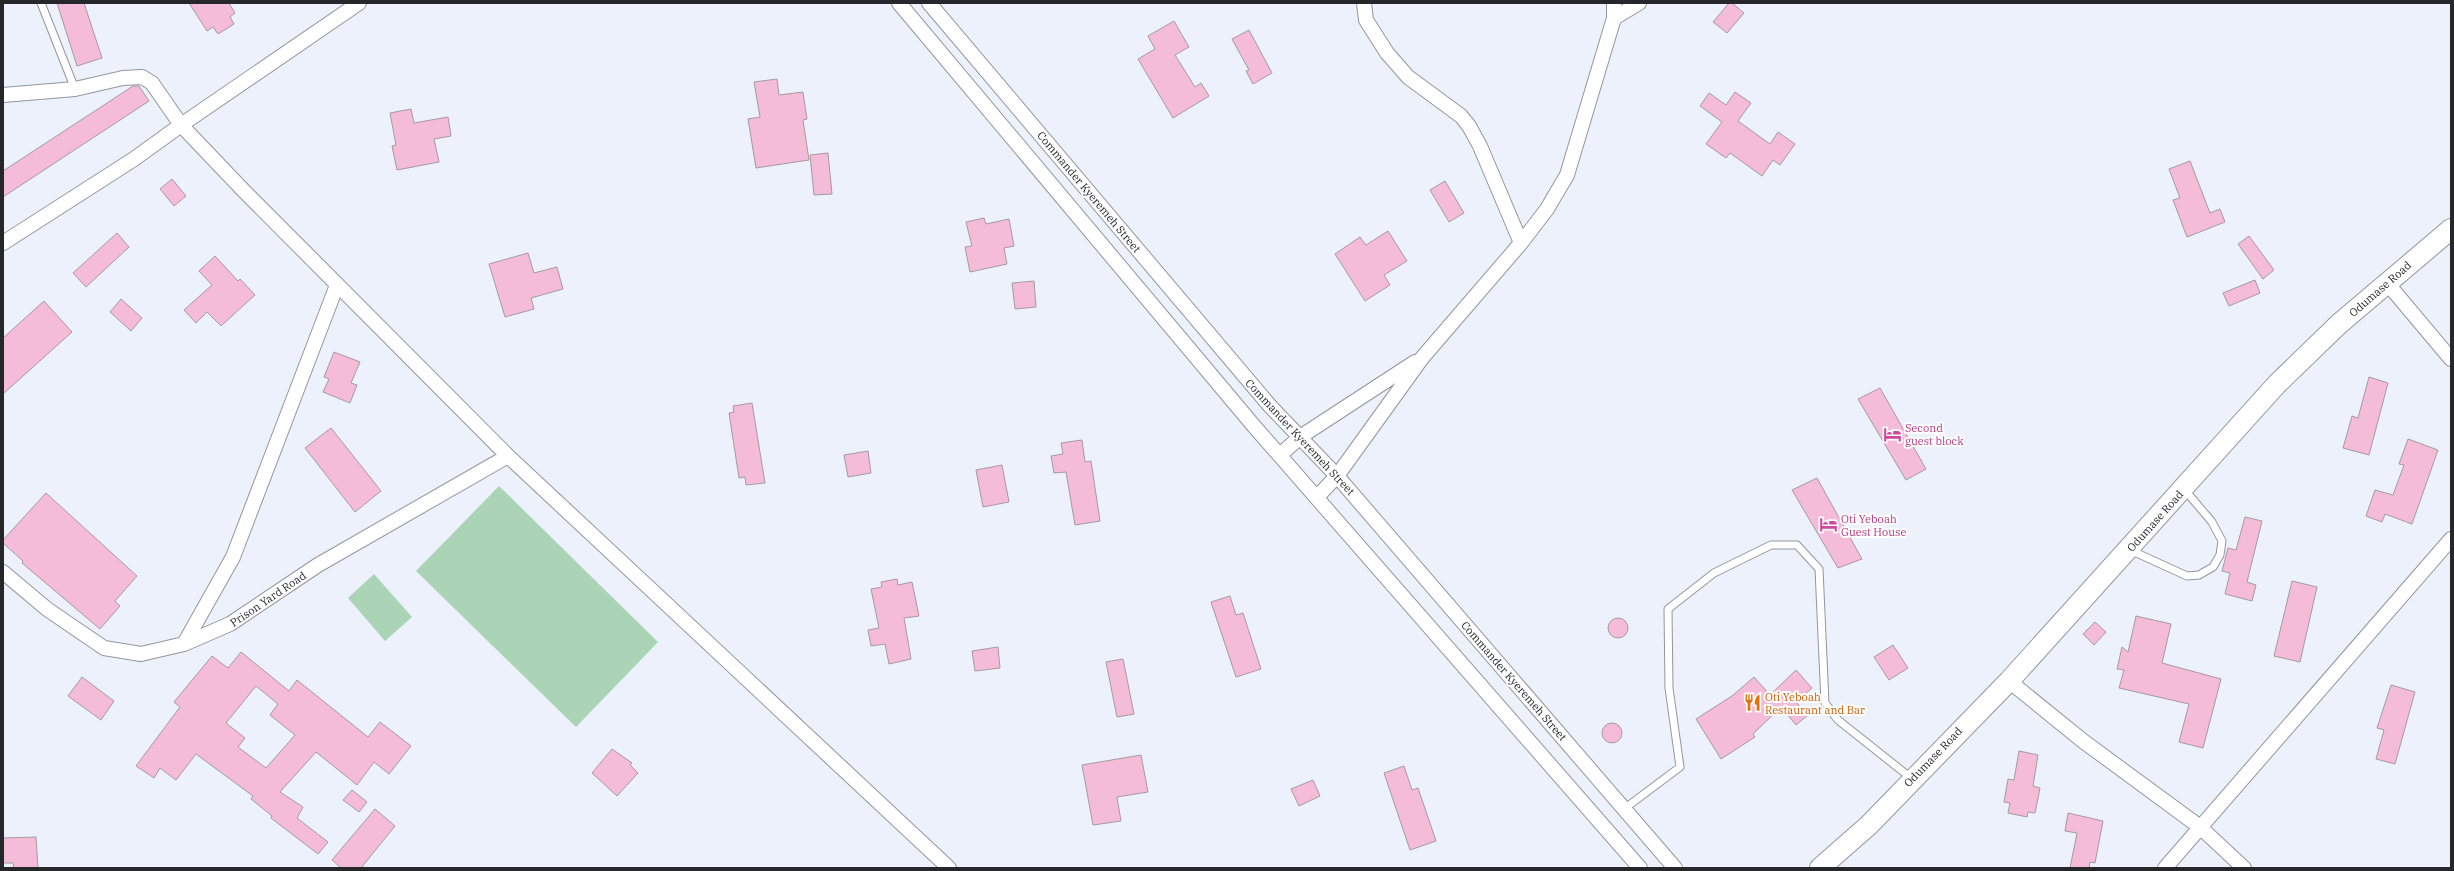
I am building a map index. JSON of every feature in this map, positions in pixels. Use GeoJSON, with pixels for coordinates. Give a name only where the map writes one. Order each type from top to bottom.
{"type":"FeatureCollection","features":[{"type":"Feature","properties":{"kind":"main road","name":"Odumase Road"},"geometry":{"type":"LineString","coordinates":[[1820,868],[1869,824],[2009,681],[2129,550],[2277,384],[2339,324],[2451,229]]}},
{"type":"Feature","properties":{"kind":"main road","name":"Odumase Road"},"geometry":{"type":"LineString","coordinates":[[1842,868],[1869,824]]}},
{"type":"Feature","properties":{"kind":"street"},"geometry":{"type":"LineString","coordinates":[[3,243],[134,159],[359,3]]}},
{"type":"Feature","properties":{"kind":"street","name":"Commander Kyeremeh Street"},"geometry":{"type":"LineString","coordinates":[[929,3],[1270,406],[1337,476],[1675,868]]}},
{"type":"Feature","properties":{"kind":"street"},"geometry":{"type":"LineString","coordinates":[[1364,3],[1366,20],[1387,53],[1408,77],[1461,116],[1468,126],[1480,146],[1521,243]]}},
{"type":"Feature","properties":{"kind":"street"},"geometry":{"type":"LineString","coordinates":[[1317,497],[1337,476],[1422,358],[1521,243],[1547,209],[1566,175],[1614,18],[1614,3]]}},
{"type":"Feature","properties":{"kind":"street"},"geometry":{"type":"LineString","coordinates":[[1614,18],[1639,3]]}},
{"type":"Feature","properties":{"kind":"street"},"geometry":{"type":"LineString","coordinates":[[901,4],[1280,455],[1640,868]]}},
{"type":"Feature","properties":{"kind":"street"},"geometry":{"type":"LineString","coordinates":[[3,95],[75,89],[123,78],[142,77],[152,83],[181,125],[508,456],[949,868]]}},
{"type":"Feature","properties":{"kind":"street"},"geometry":{"type":"LineString","coordinates":[[2388,283],[2451,359]]}},
{"type":"Feature","properties":{"kind":"street"},"geometry":{"type":"LineString","coordinates":[[184,644],[233,556],[338,285]]}},
{"type":"Feature","properties":{"kind":"street"},"geometry":{"type":"LineString","coordinates":[[1280,455],[1300,437],[1422,358]]}},
{"type":"Feature","properties":{"kind":"street","name":"Prison Yard Road"},"geometry":{"type":"LineString","coordinates":[[3,572],[47,609],[104,648],[141,654],[184,644],[230,624],[318,565],[508,456]]}},
{"type":"Feature","properties":{"kind":"street"},"geometry":{"type":"LineString","coordinates":[[2165,868],[2451,539]]}},
{"type":"Feature","properties":{"kind":"street"},"geometry":{"type":"LineString","coordinates":[[2009,681],[2083,741],[2200,826],[2244,868]]}},
{"type":"Feature","properties":{"kind":"lane"},"geometry":{"type":"LineString","coordinates":[[41,3],[75,89]]}},
{"type":"Feature","properties":{"kind":"lane"},"geometry":{"type":"LineString","coordinates":[[2129,550],[2187,576],[2199,575],[2213,567],[2220,555],[2222,541],[2212,522],[2184,489]]}},
{"type":"Feature","properties":{"kind":"lane"},"geometry":{"type":"LineString","coordinates":[[1624,809],[1680,767],[1669,688],[1668,609],[1714,572],[1771,544],[1797,546],[1819,569],[1825,703],[1838,720],[1912,779]]}},
{"type":"Feature","properties":{"kind":"green space"},"geometry":{"type":"Polygon","coordinates":[[[499,486],[658,642],[576,727],[416,571],[499,486]]]}},
{"type":"Feature","properties":{"kind":"green space"},"geometry":{"type":"Polygon","coordinates":[[[374,574],[412,617],[385,641],[348,598],[374,574]]]}},
{"type":"Feature","properties":{"kind":"building"},"geometry":{"type":"Polygon","coordinates":[[[57,3],[84,3],[102,58],[77,66],[57,3]]]}},
{"type":"Feature","properties":{"kind":"building"},"geometry":{"type":"Polygon","coordinates":[[[189,3],[229,3],[235,13],[230,17],[234,24],[218,34],[213,27],[207,31],[189,3]]]}},
{"type":"Feature","properties":{"kind":"building"},"geometry":{"type":"Polygon","coordinates":[[[1729,3],[1732,3],[1744,13],[1727,33],[1713,22],[1729,3]]]}},
{"type":"Feature","properties":{"kind":"building"},"geometry":{"type":"Polygon","coordinates":[[[1174,21],[1189,47],[1175,55],[1195,87],[1201,83],[1209,96],[1173,118],[1138,59],[1155,49],[1148,36],[1174,21]]]}},
{"type":"Feature","properties":{"kind":"building"},"geometry":{"type":"Polygon","coordinates":[[[1249,30],[1272,73],[1253,84],[1246,71],[1249,70],[1232,39],[1249,30]]]}},
{"type":"Feature","properties":{"kind":"building"},"geometry":{"type":"Polygon","coordinates":[[[777,79],[779,95],[803,92],[807,119],[803,120],[809,160],[756,168],[748,119],[760,117],[754,82],[777,79]]]}},
{"type":"Feature","properties":{"kind":"building"},"geometry":{"type":"Polygon","coordinates":[[[133,86],[139,86],[149,101],[3,197],[3,171],[133,86]]]}},
{"type":"Feature","properties":{"kind":"building"},"geometry":{"type":"Polygon","coordinates":[[[1735,92],[1751,103],[1738,121],[1770,144],[1778,132],[1795,144],[1780,165],[1773,160],[1762,176],[1730,153],[1726,158],[1706,144],[1722,122],[1700,106],[1709,93],[1726,105],[1735,92]]]}},
{"type":"Feature","properties":{"kind":"building"},"geometry":{"type":"Polygon","coordinates":[[[411,109],[414,123],[448,117],[451,136],[434,139],[439,162],[397,170],[392,146],[396,145],[390,113],[411,109]]]}},
{"type":"Feature","properties":{"kind":"building"},"geometry":{"type":"Polygon","coordinates":[[[828,153],[832,194],[814,195],[810,155],[828,153]]]}},
{"type":"Feature","properties":{"kind":"building"},"geometry":{"type":"Polygon","coordinates":[[[2190,161],[2210,213],[2220,209],[2225,222],[2187,237],[2173,200],[2180,198],[2169,169],[2190,161]]]}},
{"type":"Feature","properties":{"kind":"building"},"geometry":{"type":"Polygon","coordinates":[[[172,179],[186,196],[174,206],[160,189],[172,179]]]}},
{"type":"Feature","properties":{"kind":"building"},"geometry":{"type":"Polygon","coordinates":[[[1445,181],[1464,213],[1449,222],[1430,190],[1445,181]]]}},
{"type":"Feature","properties":{"kind":"building"},"geometry":{"type":"Polygon","coordinates":[[[984,218],[986,224],[1009,219],[1014,246],[1004,248],[1007,264],[970,272],[965,247],[972,246],[966,222],[984,218]]]}},
{"type":"Feature","properties":{"kind":"building"},"geometry":{"type":"Polygon","coordinates":[[[1388,231],[1407,261],[1384,275],[1390,285],[1365,301],[1335,254],[1360,237],[1366,245],[1388,231]]]}},
{"type":"Feature","properties":{"kind":"building"},"geometry":{"type":"Polygon","coordinates":[[[117,233],[129,247],[86,287],[73,273],[117,233]]]}},
{"type":"Feature","properties":{"kind":"building"},"geometry":{"type":"Polygon","coordinates":[[[2249,236],[2274,270],[2263,279],[2238,244],[2249,236]]]}},
{"type":"Feature","properties":{"kind":"building"},"geometry":{"type":"Polygon","coordinates":[[[528,253],[534,273],[557,267],[563,289],[531,298],[534,309],[505,317],[489,264],[528,253]]]}},
{"type":"Feature","properties":{"kind":"building"},"geometry":{"type":"Polygon","coordinates":[[[215,256],[238,281],[240,279],[255,295],[221,326],[207,312],[196,323],[184,310],[212,285],[199,271],[215,256]]]}},
{"type":"Feature","properties":{"kind":"building"},"geometry":{"type":"Polygon","coordinates":[[[2255,280],[2260,293],[2229,306],[2223,293],[2255,280]]]}},
{"type":"Feature","properties":{"kind":"building"},"geometry":{"type":"Polygon","coordinates":[[[1034,281],[1036,307],[1015,309],[1012,283],[1034,281]]]}},
{"type":"Feature","properties":{"kind":"building"},"geometry":{"type":"Polygon","coordinates":[[[121,299],[142,318],[131,331],[110,312],[121,299]]]}},
{"type":"Feature","properties":{"kind":"building"},"geometry":{"type":"Polygon","coordinates":[[[44,301],[72,332],[3,394],[3,338],[44,301]]]}},
{"type":"Feature","properties":{"kind":"building"},"geometry":{"type":"Polygon","coordinates":[[[334,352],[360,362],[351,383],[357,385],[350,403],[323,392],[329,379],[324,377],[334,352]]]}},
{"type":"Feature","properties":{"kind":"building"},"geometry":{"type":"Polygon","coordinates":[[[2369,377],[2388,383],[2369,455],[2343,448],[2352,416],[2358,418],[2369,377]]]}},
{"type":"Feature","properties":{"kind":"building","name":"Second guest block"},"geometry":{"type":"Polygon","coordinates":[[[1880,388],[1926,469],[1906,480],[1858,399],[1880,388]]]}},
{"type":"Feature","properties":{"kind":"building"},"geometry":{"type":"Polygon","coordinates":[[[752,403],[765,483],[746,485],[745,477],[739,478],[729,413],[734,412],[733,406],[752,403]]]}},
{"type":"Feature","properties":{"kind":"building"},"geometry":{"type":"Polygon","coordinates":[[[331,428],[381,491],[355,512],[305,448],[331,428]]]}},
{"type":"Feature","properties":{"kind":"building"},"geometry":{"type":"Polygon","coordinates":[[[2408,439],[2438,450],[2412,524],[2385,514],[2382,522],[2366,516],[2375,490],[2393,495],[2404,465],[2399,464],[2408,439]]]}},
{"type":"Feature","properties":{"kind":"building"},"geometry":{"type":"Polygon","coordinates":[[[1082,440],[1085,462],[1091,461],[1100,521],[1075,525],[1066,472],[1054,473],[1051,456],[1063,454],[1061,443],[1082,440]]]}},
{"type":"Feature","properties":{"kind":"building"},"geometry":{"type":"Polygon","coordinates":[[[868,451],[871,473],[848,477],[844,455],[868,451]]]}},
{"type":"Feature","properties":{"kind":"building"},"geometry":{"type":"Polygon","coordinates":[[[1002,465],[1009,502],[983,507],[976,470],[1002,465]]]}},
{"type":"Feature","properties":{"kind":"building","name":"Oti Yeboah Guest House"},"geometry":{"type":"Polygon","coordinates":[[[1817,478],[1862,559],[1838,568],[1792,490],[1817,478]]]}},
{"type":"Feature","properties":{"kind":"building"},"geometry":{"type":"Polygon","coordinates":[[[46,493],[137,576],[115,601],[120,606],[100,629],[22,563],[23,561],[3,543],[3,540],[46,493]]]}},
{"type":"Feature","properties":{"kind":"building"},"geometry":{"type":"Polygon","coordinates":[[[2245,517],[2262,521],[2247,582],[2256,585],[2252,601],[2225,594],[2230,573],[2222,571],[2228,548],[2236,550],[2245,517]]]}},
{"type":"Feature","properties":{"kind":"building"},"geometry":{"type":"Polygon","coordinates":[[[897,579],[898,585],[912,582],[919,616],[904,618],[911,659],[889,664],[885,644],[871,646],[868,630],[879,628],[871,589],[882,587],[881,582],[897,579]]]}},
{"type":"Feature","properties":{"kind":"building"},"geometry":{"type":"Polygon","coordinates":[[[2292,581],[2317,587],[2300,662],[2274,656],[2292,581]]]}},
{"type":"Feature","properties":{"kind":"building"},"geometry":{"type":"Polygon","coordinates":[[[1230,596],[1236,615],[1243,613],[1261,669],[1236,677],[1211,602],[1230,596]]]}},
{"type":"Feature","properties":{"kind":"building"},"geometry":{"type":"Polygon","coordinates":[[[2136,616],[2171,624],[2162,663],[2221,679],[2203,748],[2179,742],[2189,704],[2119,688],[2124,670],[2117,669],[2122,647],[2128,652],[2136,616]]]}},
{"type":"Feature","properties":{"kind":"building"},"geometry":{"type":"Polygon","coordinates":[[[1618,618],[1625,621],[1628,628],[1625,635],[1618,638],[1611,635],[1608,628],[1611,621],[1618,618]]]}},
{"type":"Feature","properties":{"kind":"building"},"geometry":{"type":"Polygon","coordinates":[[[2095,622],[2106,632],[2094,645],[2083,634],[2095,622]]]}},
{"type":"Feature","properties":{"kind":"building"},"geometry":{"type":"Polygon","coordinates":[[[1893,645],[1908,668],[1889,680],[1874,657],[1893,645]]]}},
{"type":"Feature","properties":{"kind":"building"},"geometry":{"type":"Polygon","coordinates":[[[998,647],[1000,668],[975,671],[972,651],[998,647]]]}},
{"type":"Feature","properties":{"kind":"building"},"geometry":{"type":"Polygon","coordinates":[[[241,652],[289,691],[297,680],[368,737],[380,722],[411,746],[389,774],[374,762],[357,785],[316,752],[280,792],[303,807],[297,818],[328,842],[318,854],[271,818],[272,816],[251,799],[253,796],[196,754],[176,780],[160,768],[154,778],[136,766],[180,707],[174,702],[212,656],[228,668],[241,652]],[[256,686],[226,723],[245,738],[238,747],[266,768],[295,735],[270,715],[278,704],[256,686]]]}},
{"type":"Feature","properties":{"kind":"building"},"geometry":{"type":"Polygon","coordinates":[[[1123,659],[1134,714],[1117,717],[1106,662],[1123,659]]]}},
{"type":"Feature","properties":{"kind":"building"},"geometry":{"type":"Polygon","coordinates":[[[1796,670],[1812,688],[1796,702],[1808,715],[1796,725],[1781,707],[1753,734],[1755,737],[1721,759],[1696,719],[1732,696],[1754,677],[1770,695],[1796,670]]]}},
{"type":"Feature","properties":{"kind":"building"},"geometry":{"type":"Polygon","coordinates":[[[82,677],[114,701],[101,720],[68,696],[82,677]]]}},
{"type":"Feature","properties":{"kind":"building"},"geometry":{"type":"Polygon","coordinates":[[[2391,685],[2415,692],[2395,764],[2376,759],[2384,730],[2377,728],[2391,685]]]}},
{"type":"Feature","properties":{"kind":"building"},"geometry":{"type":"Polygon","coordinates":[[[1612,723],[1619,726],[1622,733],[1619,740],[1612,743],[1605,740],[1602,733],[1605,726],[1612,723]]]}},
{"type":"Feature","properties":{"kind":"building"},"geometry":{"type":"Polygon","coordinates":[[[612,749],[632,763],[630,765],[638,773],[617,796],[592,773],[612,749]]]}},
{"type":"Feature","properties":{"kind":"building"},"geometry":{"type":"Polygon","coordinates":[[[2019,751],[2038,755],[2033,786],[2040,788],[2035,813],[2028,812],[2027,817],[2008,813],[2010,803],[2004,802],[2008,779],[2014,780],[2019,751]]]}},
{"type":"Feature","properties":{"kind":"building"},"geometry":{"type":"Polygon","coordinates":[[[1141,755],[1148,792],[1117,797],[1121,821],[1093,825],[1082,765],[1141,755]]]}},
{"type":"Feature","properties":{"kind":"building"},"geometry":{"type":"Polygon","coordinates":[[[1404,766],[1412,790],[1418,788],[1436,841],[1410,850],[1384,773],[1404,766]]]}},
{"type":"Feature","properties":{"kind":"building"},"geometry":{"type":"Polygon","coordinates":[[[1313,780],[1320,796],[1299,806],[1291,789],[1313,780]]]}},
{"type":"Feature","properties":{"kind":"building"},"geometry":{"type":"Polygon","coordinates":[[[352,790],[367,802],[359,812],[343,800],[352,790]]]}},
{"type":"Feature","properties":{"kind":"building"},"geometry":{"type":"Polygon","coordinates":[[[375,809],[395,826],[361,868],[341,868],[332,860],[375,809]]]}},
{"type":"Feature","properties":{"kind":"building"},"geometry":{"type":"Polygon","coordinates":[[[2068,813],[2103,821],[2095,863],[2090,862],[2089,868],[2070,868],[2077,833],[2065,831],[2068,813]]]}},
{"type":"Feature","properties":{"kind":"building"},"geometry":{"type":"Polygon","coordinates":[[[36,837],[38,868],[14,868],[13,863],[3,863],[3,838],[36,837]]]}},
{"type":"Feature","properties":{"kind":"place","name":"Second guest block"},"geometry":{"type":"Point","coordinates":[1892,434]}},
{"type":"Feature","properties":{"kind":"place","name":"Oti Yeboah Guest House"},"geometry":{"type":"Point","coordinates":[1828,525]}},
{"type":"Feature","properties":{"kind":"place","name":"Oti Yeboah Restaurant and Bar"},"geometry":{"type":"Point","coordinates":[1752,703]}}]}
